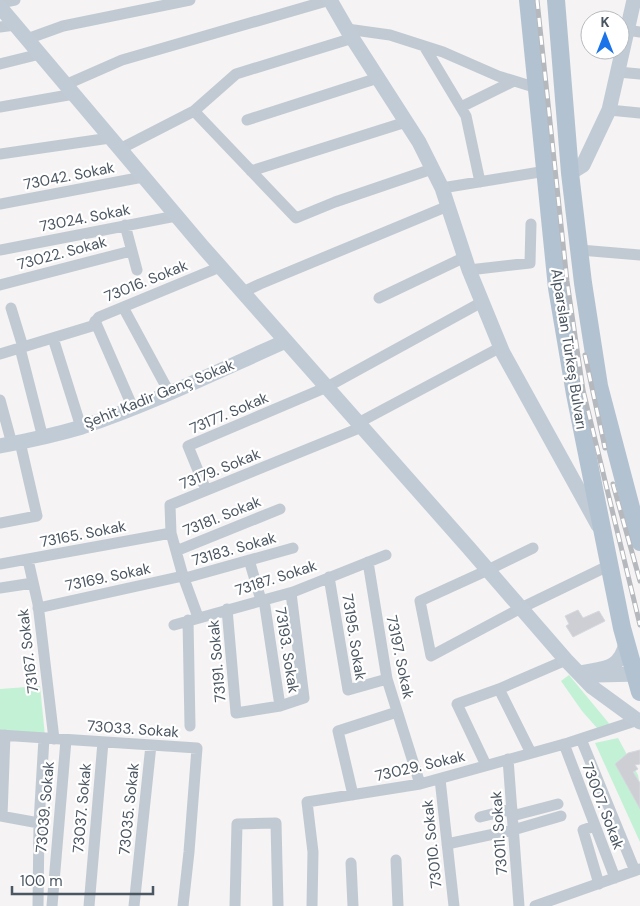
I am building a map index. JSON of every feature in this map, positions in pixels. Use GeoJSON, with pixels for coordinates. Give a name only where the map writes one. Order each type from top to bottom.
{"type":"FeatureCollection","features":[{"type":"Feature","properties":{"kind":"main road"},"geometry":{"type":"LineString","coordinates":[[330,0],[419,142],[442,188],[467,263],[501,347],[603,534]]}},
{"type":"Feature","properties":{"kind":"main road","name":"Alparslan Türkeş Bulvarı"},"geometry":{"type":"LineString","coordinates":[[528,0],[557,288],[575,394],[603,534],[626,643],[637,674],[640,692]]}},
{"type":"Feature","properties":{"kind":"main road","name":"Alparslan Türkeş Bulvarı"},"geometry":{"type":"LineString","coordinates":[[556,0],[570,173],[583,283],[599,386],[640,542]]}},
{"type":"Feature","properties":{"kind":"main road"},"geometry":{"type":"LineString","coordinates":[[570,173],[583,165],[609,110],[618,72],[634,31],[634,0]]}},
{"type":"Feature","properties":{"kind":"main road"},"geometry":{"type":"LineString","coordinates":[[0,7],[7,26],[27,39],[220,267],[566,660],[592,687],[639,721]]}},
{"type":"Feature","properties":{"kind":"main road","name":"Şehit Kadir Genç Sokak"},"geometry":{"type":"LineString","coordinates":[[10,444],[43,438],[81,427],[132,408],[286,341]]}},
{"type":"Feature","properties":{"kind":"main road"},"geometry":{"type":"LineString","coordinates":[[580,673],[602,670],[616,663],[624,654],[626,643]]}},
{"type":"Feature","properties":{"kind":"main road"},"geometry":{"type":"LineString","coordinates":[[580,673],[590,676],[637,674]]}},
{"type":"Feature","properties":{"kind":"street"},"geometry":{"type":"LineString","coordinates":[[0,4],[15,0]]}},
{"type":"Feature","properties":{"kind":"street"},"geometry":{"type":"LineString","coordinates":[[27,39],[63,26],[190,0]]}},
{"type":"Feature","properties":{"kind":"street"},"geometry":{"type":"LineString","coordinates":[[0,107],[69,90],[122,60],[330,0]]}},
{"type":"Feature","properties":{"kind":"street"},"geometry":{"type":"LineString","coordinates":[[0,154],[115,144],[194,111],[236,74],[350,34],[390,35],[443,52],[498,76],[538,88]]}},
{"type":"Feature","properties":{"kind":"street"},"geometry":{"type":"LineString","coordinates":[[424,46],[466,116],[480,182]]}},
{"type":"Feature","properties":{"kind":"street"},"geometry":{"type":"LineString","coordinates":[[0,64],[40,54]]}},
{"type":"Feature","properties":{"kind":"street"},"geometry":{"type":"LineString","coordinates":[[618,72],[640,74]]}},
{"type":"Feature","properties":{"kind":"street"},"geometry":{"type":"LineString","coordinates":[[247,120],[378,78]]}},
{"type":"Feature","properties":{"kind":"street"},"geometry":{"type":"LineString","coordinates":[[461,108],[514,81]]}},
{"type":"Feature","properties":{"kind":"street"},"geometry":{"type":"LineString","coordinates":[[609,110],[640,113]]}},
{"type":"Feature","properties":{"kind":"street"},"geometry":{"type":"LineString","coordinates":[[194,111],[296,218],[335,202],[432,168]]}},
{"type":"Feature","properties":{"kind":"street"},"geometry":{"type":"LineString","coordinates":[[251,171],[406,122]]}},
{"type":"Feature","properties":{"kind":"street"},"geometry":{"type":"LineString","coordinates":[[442,188],[546,170]]}},
{"type":"Feature","properties":{"kind":"street","name":"73042. Sokak"},"geometry":{"type":"LineString","coordinates":[[0,204],[143,177]]}},
{"type":"Feature","properties":{"kind":"street"},"geometry":{"type":"LineString","coordinates":[[243,292],[448,206]]}},
{"type":"Feature","properties":{"kind":"street","name":"73024. Sokak"},"geometry":{"type":"LineString","coordinates":[[0,250],[176,216]]}},
{"type":"Feature","properties":{"kind":"street"},"geometry":{"type":"LineString","coordinates":[[379,298],[467,263],[530,263],[531,224]]}},
{"type":"Feature","properties":{"kind":"street"},"geometry":{"type":"LineString","coordinates":[[125,226],[137,270]]}},
{"type":"Feature","properties":{"kind":"street"},"geometry":{"type":"LineString","coordinates":[[580,250],[640,255]]}},
{"type":"Feature","properties":{"kind":"street","name":"73022. Sokak"},"geometry":{"type":"LineString","coordinates":[[0,285],[131,251]]}},
{"type":"Feature","properties":{"kind":"street","name":"73016. Sokak"},"geometry":{"type":"LineString","coordinates":[[0,354],[92,326],[99,316],[220,267]]}},
{"type":"Feature","properties":{"kind":"street"},"geometry":{"type":"LineString","coordinates":[[327,388],[482,302]]}},
{"type":"Feature","properties":{"kind":"street"},"geometry":{"type":"LineString","coordinates":[[123,307],[169,392]]}},
{"type":"Feature","properties":{"kind":"street"},"geometry":{"type":"LineString","coordinates":[[12,308],[43,438]]}},
{"type":"Feature","properties":{"kind":"street"},"geometry":{"type":"LineString","coordinates":[[96,321],[132,408]]}},
{"type":"Feature","properties":{"kind":"street"},"geometry":{"type":"LineString","coordinates":[[53,338],[81,427]]}},
{"type":"Feature","properties":{"kind":"street","name":"73179. Sokak"},"geometry":{"type":"LineString","coordinates":[[190,726],[193,618],[170,533],[170,505],[360,425],[501,347]]}},
{"type":"Feature","properties":{"kind":"street","name":"73177. Sokak"},"geometry":{"type":"LineString","coordinates":[[206,490],[188,446],[327,388]]}},
{"type":"Feature","properties":{"kind":"street"},"geometry":{"type":"LineString","coordinates":[[0,400],[10,444],[37,516],[0,523]]}},
{"type":"Feature","properties":{"kind":"street","name":"73181. Sokak"},"geometry":{"type":"LineString","coordinates":[[176,551],[280,509]]}},
{"type":"Feature","properties":{"kind":"street","name":"73165. Sokak"},"geometry":{"type":"LineString","coordinates":[[0,564],[170,533]]}},
{"type":"Feature","properties":{"kind":"street","name":"73183. Sokak"},"geometry":{"type":"LineString","coordinates":[[183,576],[190,577],[293,548]]}},
{"type":"Feature","properties":{"kind":"street"},"geometry":{"type":"LineString","coordinates":[[533,548],[420,601],[431,656],[521,608],[610,565]]}},
{"type":"Feature","properties":{"kind":"street","name":"73187. Sokak"},"geometry":{"type":"LineString","coordinates":[[174,624],[291,593],[386,555]]}},
{"type":"Feature","properties":{"kind":"street","name":"73167. Sokak"},"geometry":{"type":"LineString","coordinates":[[28,560],[38,608],[49,738],[39,823],[38,906]]}},
{"type":"Feature","properties":{"kind":"street","name":"73193. Sokak"},"geometry":{"type":"LineString","coordinates":[[250,560],[262,600],[280,706]]}},
{"type":"Feature","properties":{"kind":"street","name":"73197. Sokak"},"geometry":{"type":"LineString","coordinates":[[368,562],[387,679],[420,784]]}},
{"type":"Feature","properties":{"kind":"street","name":"73169. Sokak"},"geometry":{"type":"LineString","coordinates":[[38,608],[183,576]]}},
{"type":"Feature","properties":{"kind":"street","name":"73195. Sokak"},"geometry":{"type":"LineString","coordinates":[[329,577],[348,690],[387,679]]}},
{"type":"Feature","properties":{"kind":"street"},"geometry":{"type":"LineString","coordinates":[[0,588],[33,582]]}},
{"type":"Feature","properties":{"kind":"street","name":"73191. Sokak"},"geometry":{"type":"LineString","coordinates":[[227,609],[236,713],[280,706],[304,698],[291,593]]}},
{"type":"Feature","properties":{"kind":"street"},"geometry":{"type":"LineString","coordinates":[[486,765],[457,704],[499,689],[566,660]]}},
{"type":"Feature","properties":{"kind":"street"},"geometry":{"type":"LineString","coordinates":[[499,689],[530,753]]}},
{"type":"Feature","properties":{"kind":"street"},"geometry":{"type":"LineString","coordinates":[[353,795],[338,731],[397,712]]}},
{"type":"Feature","properties":{"kind":"street","name":"73029. Sokak"},"geometry":{"type":"LineString","coordinates":[[312,906],[313,852],[307,802],[420,784],[639,721]]}},
{"type":"Feature","properties":{"kind":"street"},"geometry":{"type":"LineString","coordinates":[[2,735],[1,816],[39,823]]}},
{"type":"Feature","properties":{"kind":"street","name":"73033. Sokak"},"geometry":{"type":"LineString","coordinates":[[2,735],[196,748],[189,852],[183,906]]}},
{"type":"Feature","properties":{"kind":"street"},"geometry":{"type":"LineString","coordinates":[[535,906],[638,870],[581,739]]}},
{"type":"Feature","properties":{"kind":"street","name":"73039. Sokak"},"geometry":{"type":"LineString","coordinates":[[52,906],[66,740]]}},
{"type":"Feature","properties":{"kind":"street","name":"73037. Sokak"},"geometry":{"type":"LineString","coordinates":[[89,906],[103,742]]}},
{"type":"Feature","properties":{"kind":"street","name":"73007. Sokak"},"geometry":{"type":"LineString","coordinates":[[564,744],[615,878]]}},
{"type":"Feature","properties":{"kind":"street","name":"73035. Sokak"},"geometry":{"type":"LineString","coordinates":[[134,906],[151,745]]}},
{"type":"Feature","properties":{"kind":"street","name":"73011. Sokak"},"geometry":{"type":"LineString","coordinates":[[508,759],[519,906]]}},
{"type":"Feature","properties":{"kind":"street","name":"73010. Sokak"},"geometry":{"type":"LineString","coordinates":[[440,779],[454,906]]}},
{"type":"Feature","properties":{"kind":"street"},"geometry":{"type":"LineString","coordinates":[[480,817],[558,804]]}},
{"type":"Feature","properties":{"kind":"street"},"geometry":{"type":"LineString","coordinates":[[447,844],[513,830],[561,816]]}},
{"type":"Feature","properties":{"kind":"street"},"geometry":{"type":"LineString","coordinates":[[235,906],[237,824],[276,823],[278,906]]}},
{"type":"Feature","properties":{"kind":"street"},"geometry":{"type":"LineString","coordinates":[[595,826],[583,830],[599,884]]}},
{"type":"Feature","properties":{"kind":"street"},"geometry":{"type":"LineString","coordinates":[[396,860],[398,906]]}},
{"type":"Feature","properties":{"kind":"street"},"geometry":{"type":"LineString","coordinates":[[351,863],[353,906]]}},
{"type":"Feature","properties":{"kind":"green space"},"geometry":{"type":"Polygon","coordinates":[[[569,675],[612,727],[597,728],[582,711],[561,681],[569,675]]]}},
{"type":"Feature","properties":{"kind":"green space"},"geometry":{"type":"Polygon","coordinates":[[[40,686],[45,736],[0,735],[0,689],[40,686]]]}},
{"type":"Feature","properties":{"kind":"green space"},"geometry":{"type":"Polygon","coordinates":[[[618,738],[638,775],[640,785],[640,842],[595,743],[618,738]]]}},
{"type":"Feature","properties":{"kind":"building"},"geometry":{"type":"Polygon","coordinates":[[[578,610],[583,618],[599,611],[605,621],[573,637],[566,626],[569,624],[565,616],[578,610]]]}},
{"type":"Feature","properties":{"kind":"building"},"geometry":{"type":"Polygon","coordinates":[[[640,750],[640,764],[635,765],[638,769],[633,772],[640,783],[640,809],[615,764],[628,753],[640,750]]]}},
{"type":"Feature","properties":{"kind":"railway"},"geometry":{"type":"LineString","coordinates":[[537,0],[567,281],[583,390],[640,625]]}},
{"type":"Feature","properties":{"kind":"railway"},"geometry":{"type":"LineString","coordinates":[[585,355],[605,448]]}},
{"type":"Feature","properties":{"kind":"railway"},"geometry":{"type":"LineString","coordinates":[[613,484],[640,581]]}}]}
